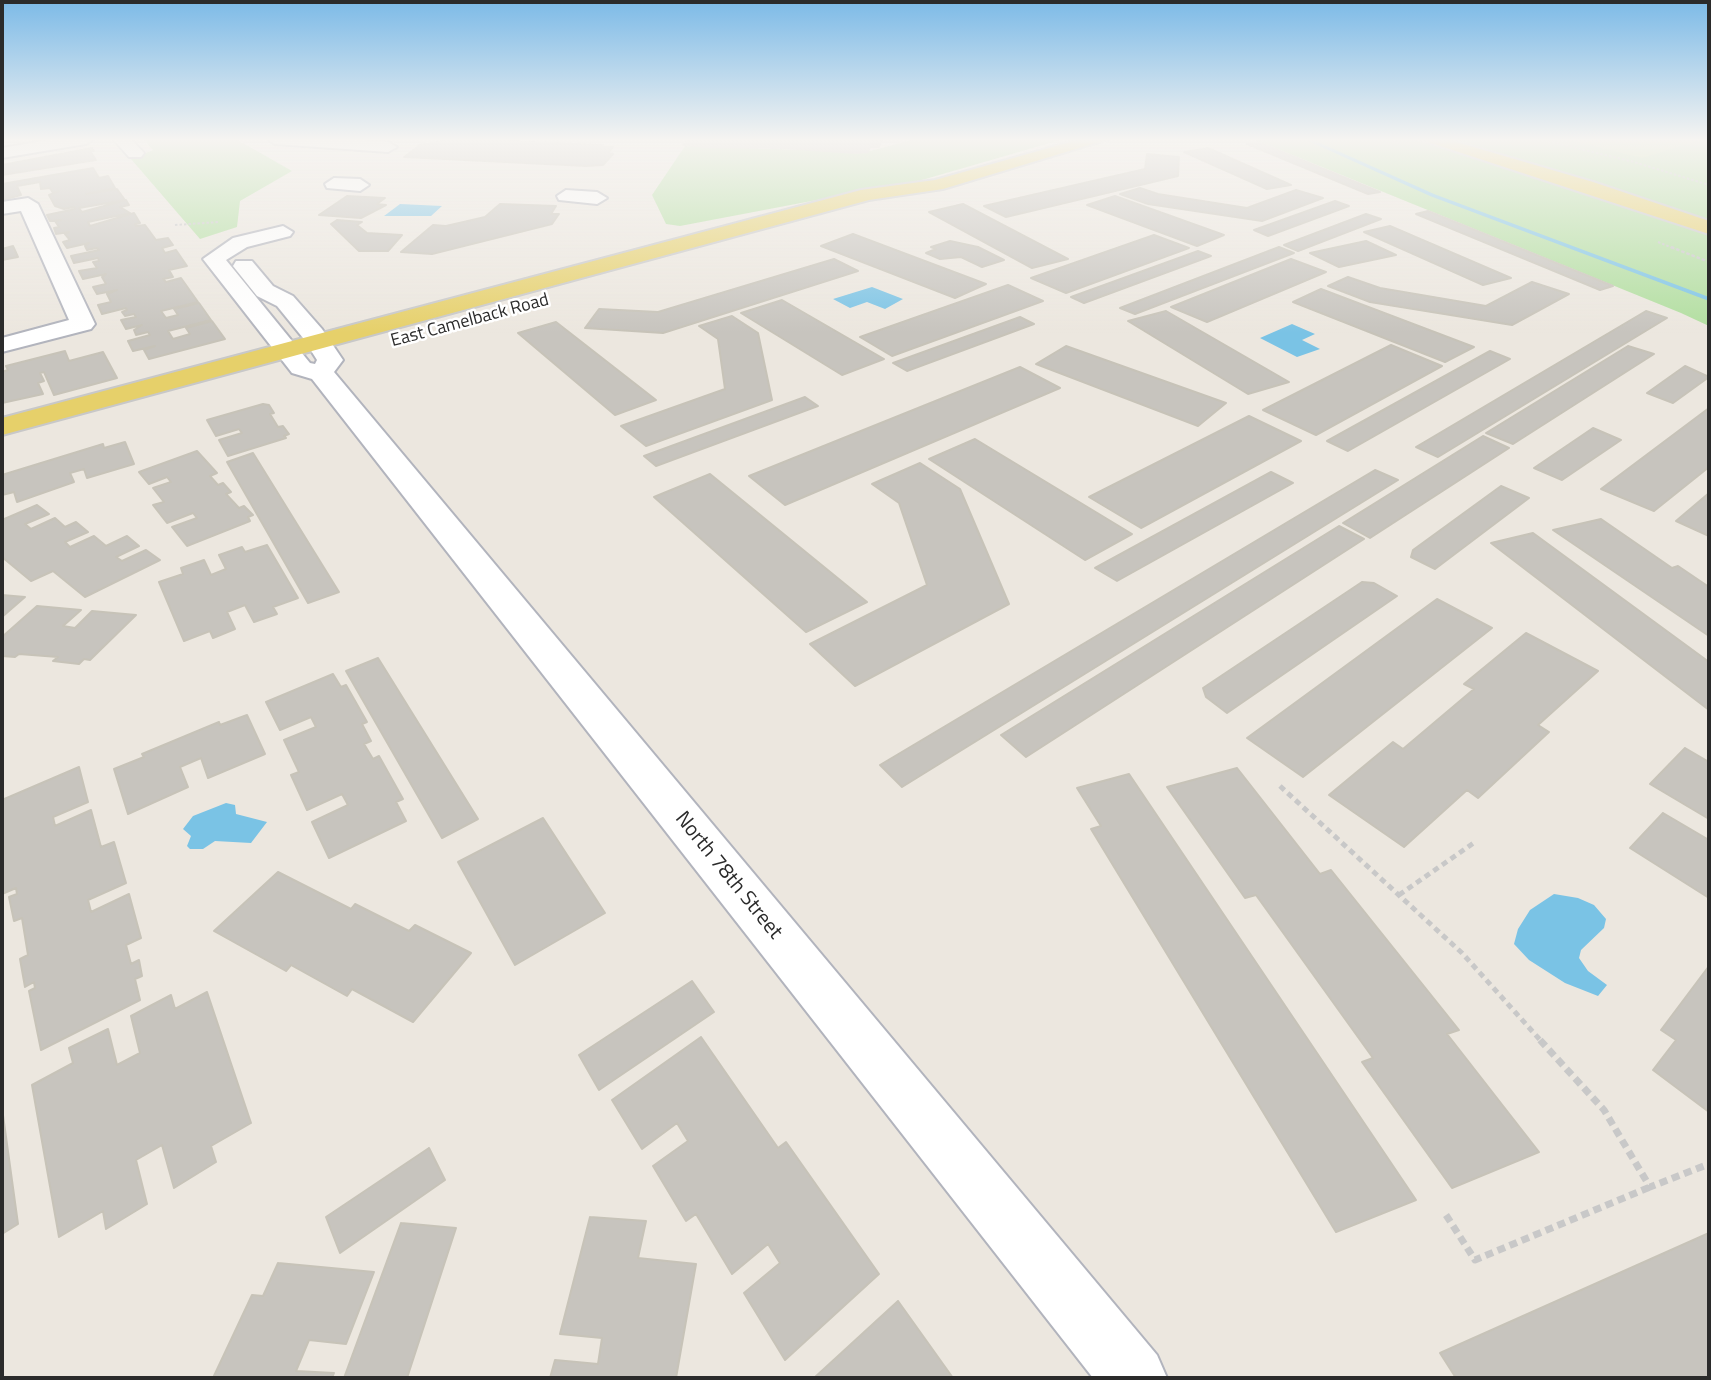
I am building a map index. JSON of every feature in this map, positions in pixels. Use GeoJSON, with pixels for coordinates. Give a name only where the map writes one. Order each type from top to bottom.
{"type":"FeatureCollection","features":[{"type":"Feature","properties":{"kind":"main road","name":"East Camelback Road"},"geometry":{"type":"LineString","coordinates":[[2,451],[836,203]]}},
{"type":"Feature","properties":{"kind":"main road"},"geometry":{"type":"LineString","coordinates":[[1637,203],[1709,228]]}},
{"type":"Feature","properties":{"kind":"main road"},"geometry":{"type":"LineString","coordinates":[[1687,203],[1709,210]]}},
{"type":"Feature","properties":{"kind":"main road","name":"East Camelback Road"},"geometry":{"type":"LineString","coordinates":[[2,427],[312,359]]}},
{"type":"Feature","properties":{"kind":"street"},"geometry":{"type":"LineString","coordinates":[[2,208],[28,204],[83,324],[2,345]]}},
{"type":"Feature","properties":{"kind":"street","name":"North 78th Street"},"geometry":{"type":"LineString","coordinates":[[283,232],[240,242],[214,259],[312,359],[1135,1378]]}},
{"type":"Feature","properties":{"kind":"path"},"geometry":{"type":"LineString","coordinates":[[1280,786],[1462,953],[1604,1111],[1650,1187]]}},
{"type":"Feature","properties":{"kind":"path"},"geometry":{"type":"LineString","coordinates":[[1399,895],[1475,842]]}},
{"type":"Feature","properties":{"kind":"path"},"geometry":{"type":"LineString","coordinates":[[1447,1215],[1475,1260],[1709,1164]]}},
{"type":"Feature","properties":{"kind":"green space"},"geometry":{"type":"Polygon","coordinates":[[[169,203],[240,203],[237,227],[200,239],[169,203]]]}},
{"type":"Feature","properties":{"kind":"green space"},"geometry":{"type":"Polygon","coordinates":[[[656,203],[799,203],[680,226],[666,224],[656,203]]]}},
{"type":"Feature","properties":{"kind":"green space"},"geometry":{"type":"Polygon","coordinates":[[[1411,203],[1709,203],[1709,326],[1411,203]]]}},
{"type":"Feature","properties":{"kind":"water"},"geometry":{"type":"Polygon","coordinates":[[[400,204],[442,206],[431,216],[384,216],[400,204]]]}},
{"type":"Feature","properties":{"kind":"water"},"geometry":{"type":"Polygon","coordinates":[[[872,287],[903,299],[885,309],[867,302],[850,308],[833,299],[872,287]]]}},
{"type":"Feature","properties":{"kind":"water"},"geometry":{"type":"Polygon","coordinates":[[[1292,324],[1315,334],[1302,340],[1320,349],[1297,357],[1260,338],[1292,324]]]}},
{"type":"Feature","properties":{"kind":"water"},"geometry":{"type":"Polygon","coordinates":[[[226,803],[235,805],[236,814],[267,822],[251,843],[215,841],[203,849],[190,849],[187,846],[191,836],[183,829],[193,816],[226,803]]]}},
{"type":"Feature","properties":{"kind":"water"},"geometry":{"type":"Polygon","coordinates":[[[1554,894],[1578,898],[1594,905],[1606,919],[1604,928],[1581,950],[1579,958],[1588,971],[1607,985],[1598,996],[1565,983],[1529,960],[1514,944],[1518,929],[1530,910],[1554,894]]]}},
{"type":"Feature","properties":{"kind":"building"},"geometry":{"type":"Polygon","coordinates":[[[54,203],[105,203],[79,208],[82,212],[114,203],[128,203],[120,207],[130,213],[88,222],[90,226],[134,213],[140,223],[135,224],[136,226],[145,225],[156,240],[168,238],[173,245],[162,248],[165,253],[176,250],[187,266],[169,270],[173,277],[163,279],[166,282],[181,278],[198,302],[161,311],[166,318],[178,315],[174,309],[199,303],[211,320],[168,331],[173,339],[190,334],[186,328],[212,321],[225,339],[149,359],[144,350],[155,346],[133,351],[128,341],[150,335],[148,332],[136,335],[134,330],[142,325],[126,329],[121,320],[136,317],[134,314],[125,316],[122,312],[127,310],[126,308],[102,314],[98,305],[111,302],[107,294],[117,290],[97,294],[93,287],[106,284],[102,277],[106,274],[83,279],[79,271],[97,268],[93,262],[99,261],[98,258],[74,263],[71,256],[99,250],[87,250],[85,246],[89,243],[67,248],[63,242],[70,240],[65,234],[69,232],[56,234],[54,228],[59,227],[55,221],[61,220],[50,221],[47,215],[75,209],[55,206],[54,203]]]}},
{"type":"Feature","properties":{"kind":"building"},"geometry":{"type":"Polygon","coordinates":[[[336,203],[386,205],[361,218],[319,215],[336,203]]]}},
{"type":"Feature","properties":{"kind":"building"},"geometry":{"type":"Polygon","coordinates":[[[995,203],[1063,203],[1006,217],[984,206],[995,203]]]}},
{"type":"Feature","properties":{"kind":"building"},"geometry":{"type":"Polygon","coordinates":[[[1136,203],[1224,235],[1197,246],[1087,205],[1136,203]]]}},
{"type":"Feature","properties":{"kind":"building"},"geometry":{"type":"Polygon","coordinates":[[[1218,203],[1247,208],[1260,203],[1309,203],[1262,221],[1148,204],[1218,203]]]}},
{"type":"Feature","properties":{"kind":"building"},"geometry":{"type":"Polygon","coordinates":[[[1328,203],[1349,206],[1268,236],[1254,230],[1328,203]]]}},
{"type":"Feature","properties":{"kind":"building"},"geometry":{"type":"Polygon","coordinates":[[[500,204],[556,206],[551,214],[559,214],[552,224],[432,254],[401,252],[433,225],[446,226],[485,217],[500,204]]]}},
{"type":"Feature","properties":{"kind":"building"},"geometry":{"type":"Polygon","coordinates":[[[963,204],[1068,259],[1032,268],[929,212],[963,204]]]}},
{"type":"Feature","properties":{"kind":"building"},"geometry":{"type":"Polygon","coordinates":[[[1428,211],[1613,286],[1600,290],[1416,214],[1428,211]]]}},
{"type":"Feature","properties":{"kind":"building"},"geometry":{"type":"Polygon","coordinates":[[[1366,214],[1381,219],[1298,251],[1284,245],[1366,214]]]}},
{"type":"Feature","properties":{"kind":"building"},"geometry":{"type":"Polygon","coordinates":[[[337,220],[362,222],[357,225],[367,233],[402,235],[388,251],[359,251],[331,224],[337,220]]]}},
{"type":"Feature","properties":{"kind":"building"},"geometry":{"type":"Polygon","coordinates":[[[1390,226],[1511,278],[1483,285],[1364,232],[1390,226]]]}},
{"type":"Feature","properties":{"kind":"building"},"geometry":{"type":"Polygon","coordinates":[[[853,234],[986,284],[955,298],[821,246],[853,234]]]}},
{"type":"Feature","properties":{"kind":"building"},"geometry":{"type":"Polygon","coordinates":[[[1154,235],[1189,248],[1066,293],[1031,278],[1154,235]]]}},
{"type":"Feature","properties":{"kind":"building"},"geometry":{"type":"Polygon","coordinates":[[[950,241],[978,247],[1004,260],[982,267],[961,257],[940,259],[926,253],[936,249],[931,247],[950,241]]]}},
{"type":"Feature","properties":{"kind":"building"},"geometry":{"type":"Polygon","coordinates":[[[1366,241],[1396,255],[1339,267],[1310,253],[1366,241]]]}},
{"type":"Feature","properties":{"kind":"building"},"geometry":{"type":"Polygon","coordinates":[[[13,246],[18,257],[2,260],[2,249],[13,246]]]}},
{"type":"Feature","properties":{"kind":"building"},"geometry":{"type":"Polygon","coordinates":[[[1279,247],[1294,253],[1135,314],[1120,308],[1279,247]]]}},
{"type":"Feature","properties":{"kind":"building"},"geometry":{"type":"Polygon","coordinates":[[[1198,251],[1211,256],[1084,303],[1071,297],[1198,251]]]}},
{"type":"Feature","properties":{"kind":"building"},"geometry":{"type":"Polygon","coordinates":[[[834,259],[858,271],[663,333],[585,328],[599,309],[658,312],[834,259]]]}},
{"type":"Feature","properties":{"kind":"building"},"geometry":{"type":"Polygon","coordinates":[[[1291,259],[1326,272],[1207,322],[1171,307],[1291,259]]]}},
{"type":"Feature","properties":{"kind":"building"},"geometry":{"type":"Polygon","coordinates":[[[1348,277],[1380,288],[1486,306],[1532,282],[1569,294],[1512,325],[1370,302],[1328,286],[1348,277]]]}},
{"type":"Feature","properties":{"kind":"building"},"geometry":{"type":"Polygon","coordinates":[[[1008,285],[1043,301],[892,356],[860,337],[1008,285]]]}},
{"type":"Feature","properties":{"kind":"building"},"geometry":{"type":"Polygon","coordinates":[[[1321,289],[1474,347],[1445,362],[1293,302],[1321,289]]]}},
{"type":"Feature","properties":{"kind":"building"},"geometry":{"type":"Polygon","coordinates":[[[782,300],[884,359],[842,375],[741,313],[782,300]]]}},
{"type":"Feature","properties":{"kind":"building"},"geometry":{"type":"Polygon","coordinates":[[[1166,311],[1289,382],[1248,394],[1128,321],[1166,311]]]}},
{"type":"Feature","properties":{"kind":"building"},"geometry":{"type":"Polygon","coordinates":[[[1646,311],[1667,318],[1438,457],[1416,447],[1646,311]]]}},
{"type":"Feature","properties":{"kind":"building"},"geometry":{"type":"Polygon","coordinates":[[[732,316],[758,333],[772,400],[646,446],[621,426],[725,389],[718,339],[699,326],[732,316]]]}},
{"type":"Feature","properties":{"kind":"building"},"geometry":{"type":"Polygon","coordinates":[[[1020,317],[1034,324],[907,371],[893,363],[1020,317]]]}},
{"type":"Feature","properties":{"kind":"building"},"geometry":{"type":"Polygon","coordinates":[[[556,322],[656,400],[615,415],[518,333],[556,322]]]}},
{"type":"Feature","properties":{"kind":"building"},"geometry":{"type":"Polygon","coordinates":[[[1391,345],[1442,366],[1316,435],[1263,410],[1391,345]]]}},
{"type":"Feature","properties":{"kind":"building"},"geometry":{"type":"Polygon","coordinates":[[[1066,346],[1226,403],[1198,426],[1036,364],[1066,346]]]}},
{"type":"Feature","properties":{"kind":"building"},"geometry":{"type":"Polygon","coordinates":[[[1628,346],[1654,354],[1513,444],[1486,433],[1628,346]]]}},
{"type":"Feature","properties":{"kind":"building"},"geometry":{"type":"Polygon","coordinates":[[[65,351],[69,361],[103,352],[117,378],[54,395],[44,372],[40,373],[44,381],[38,383],[43,394],[2,403],[2,372],[8,370],[6,366],[65,351]]]}},
{"type":"Feature","properties":{"kind":"building"},"geometry":{"type":"Polygon","coordinates":[[[1490,351],[1510,359],[1348,451],[1327,441],[1490,351]]]}},
{"type":"Feature","properties":{"kind":"building"},"geometry":{"type":"Polygon","coordinates":[[[1685,366],[1709,377],[1673,403],[1647,393],[1685,366]]]}},
{"type":"Feature","properties":{"kind":"building"},"geometry":{"type":"Polygon","coordinates":[[[1020,367],[1060,388],[785,505],[749,476],[1020,367]]]}},
{"type":"Feature","properties":{"kind":"building"},"geometry":{"type":"Polygon","coordinates":[[[805,397],[818,406],[656,466],[644,456],[805,397]]]}},
{"type":"Feature","properties":{"kind":"building"},"geometry":{"type":"Polygon","coordinates":[[[263,404],[269,405],[274,413],[270,414],[278,427],[283,426],[289,434],[284,436],[286,438],[228,456],[219,440],[242,433],[239,429],[216,436],[207,420],[263,404]]]}},
{"type":"Feature","properties":{"kind":"building"},"geometry":{"type":"Polygon","coordinates":[[[1709,408],[1709,467],[1654,511],[1601,489],[1709,408]]]}},
{"type":"Feature","properties":{"kind":"building"},"geometry":{"type":"Polygon","coordinates":[[[1249,416],[1301,441],[1141,528],[1089,497],[1249,416]]]}},
{"type":"Feature","properties":{"kind":"building"},"geometry":{"type":"Polygon","coordinates":[[[1593,428],[1621,440],[1562,480],[1534,468],[1593,428]]]}},
{"type":"Feature","properties":{"kind":"building"},"geometry":{"type":"Polygon","coordinates":[[[1483,436],[1509,448],[1370,538],[1343,523],[1483,436]]]}},
{"type":"Feature","properties":{"kind":"building"},"geometry":{"type":"Polygon","coordinates":[[[975,439],[1132,534],[1085,560],[929,459],[975,439]]]}},
{"type":"Feature","properties":{"kind":"building"},"geometry":{"type":"Polygon","coordinates":[[[125,442],[134,464],[87,478],[84,469],[70,473],[74,482],[17,502],[14,492],[2,495],[2,475],[103,444],[104,448],[125,442]]]}},
{"type":"Feature","properties":{"kind":"building"},"geometry":{"type":"Polygon","coordinates":[[[197,451],[217,473],[210,476],[218,485],[223,483],[231,492],[226,494],[239,508],[244,506],[253,515],[248,517],[250,521],[187,546],[172,527],[197,518],[193,513],[167,523],[153,505],[164,502],[153,488],[171,482],[167,477],[149,484],[139,472],[197,451]]]}},
{"type":"Feature","properties":{"kind":"building"},"geometry":{"type":"Polygon","coordinates":[[[253,453],[339,592],[308,603],[227,462],[253,453]]]}},
{"type":"Feature","properties":{"kind":"building"},"geometry":{"type":"Polygon","coordinates":[[[920,463],[960,489],[1009,604],[855,686],[810,644],[927,585],[899,503],[872,484],[920,463]]]}},
{"type":"Feature","properties":{"kind":"building"},"geometry":{"type":"Polygon","coordinates":[[[1375,470],[1398,480],[902,787],[880,765],[1375,470]]]}},
{"type":"Feature","properties":{"kind":"building"},"geometry":{"type":"Polygon","coordinates":[[[1271,472],[1293,483],[1117,581],[1095,568],[1271,472]]]}},
{"type":"Feature","properties":{"kind":"building"},"geometry":{"type":"Polygon","coordinates":[[[710,474],[867,602],[806,632],[654,497],[710,474]]]}},
{"type":"Feature","properties":{"kind":"building"},"geometry":{"type":"Polygon","coordinates":[[[1501,486],[1529,498],[1435,569],[1411,557],[1413,550],[1501,486]]]}},
{"type":"Feature","properties":{"kind":"building"},"geometry":{"type":"Polygon","coordinates":[[[1709,493],[1709,536],[1676,521],[1709,493]]]}},
{"type":"Feature","properties":{"kind":"building"},"geometry":{"type":"Polygon","coordinates":[[[37,505],[49,514],[25,524],[31,529],[55,518],[65,527],[76,522],[88,532],[65,542],[70,547],[94,536],[106,546],[127,536],[139,546],[116,557],[122,561],[146,550],[160,560],[85,597],[53,571],[31,581],[2,557],[2,520],[37,505]]]}},
{"type":"Feature","properties":{"kind":"building"},"geometry":{"type":"Polygon","coordinates":[[[1601,519],[1672,568],[1678,566],[1709,587],[1709,636],[1553,530],[1601,519]]]}},
{"type":"Feature","properties":{"kind":"building"},"geometry":{"type":"Polygon","coordinates":[[[1339,526],[1364,539],[1026,757],[1001,735],[1339,526]]]}},
{"type":"Feature","properties":{"kind":"building"},"geometry":{"type":"Polygon","coordinates":[[[1533,533],[1709,662],[1709,710],[1491,543],[1533,533]]]}},
{"type":"Feature","properties":{"kind":"building"},"geometry":{"type":"Polygon","coordinates":[[[267,545],[298,598],[273,607],[277,614],[254,622],[245,605],[227,612],[235,629],[213,638],[210,631],[184,641],[159,582],[183,574],[181,568],[204,560],[211,575],[226,569],[219,555],[242,547],[245,552],[267,545]]]}},
{"type":"Feature","properties":{"kind":"building"},"geometry":{"type":"Polygon","coordinates":[[[1362,582],[1374,583],[1397,596],[1227,713],[1206,697],[1203,688],[1362,582]]]}},
{"type":"Feature","properties":{"kind":"building"},"geometry":{"type":"Polygon","coordinates":[[[2,595],[25,597],[2,617],[2,595]]]}},
{"type":"Feature","properties":{"kind":"building"},"geometry":{"type":"Polygon","coordinates":[[[1437,599],[1492,628],[1303,777],[1247,738],[1437,599]]]}},
{"type":"Feature","properties":{"kind":"building"},"geometry":{"type":"Polygon","coordinates":[[[37,606],[81,610],[63,626],[75,628],[92,611],[136,615],[90,660],[84,659],[79,664],[53,661],[58,657],[19,654],[15,657],[2,656],[2,637],[37,606]]]}},
{"type":"Feature","properties":{"kind":"building"},"geometry":{"type":"Polygon","coordinates":[[[1526,633],[1598,671],[1538,725],[1549,732],[1478,798],[1467,790],[1404,847],[1329,795],[1393,742],[1403,749],[1474,689],[1464,684],[1526,633]]]}},
{"type":"Feature","properties":{"kind":"building"},"geometry":{"type":"Polygon","coordinates":[[[378,658],[478,819],[442,838],[346,671],[378,658]]]}},
{"type":"Feature","properties":{"kind":"building"},"geometry":{"type":"Polygon","coordinates":[[[333,674],[341,687],[346,685],[367,722],[362,724],[371,741],[364,744],[373,759],[379,756],[403,799],[396,802],[406,821],[329,858],[312,822],[348,805],[342,794],[307,810],[291,775],[299,772],[284,740],[316,727],[311,717],[280,730],[266,702],[333,674]]]}},
{"type":"Feature","properties":{"kind":"building"},"geometry":{"type":"Polygon","coordinates":[[[247,715],[265,754],[208,778],[201,758],[180,767],[188,787],[128,814],[114,769],[144,757],[142,754],[219,722],[220,725],[247,715]]]}},
{"type":"Feature","properties":{"kind":"building"},"geometry":{"type":"Polygon","coordinates":[[[1685,748],[1709,762],[1709,819],[1650,784],[1685,748]]]}},
{"type":"Feature","properties":{"kind":"building"},"geometry":{"type":"Polygon","coordinates":[[[79,767],[88,802],[53,817],[55,826],[91,810],[101,847],[114,842],[126,883],[88,900],[91,912],[129,894],[141,938],[126,945],[131,964],[139,960],[142,976],[135,979],[140,1000],[41,1050],[29,991],[35,988],[34,982],[25,987],[20,959],[28,955],[22,918],[14,921],[9,897],[17,894],[16,888],[2,894],[2,800],[79,767]]]}},
{"type":"Feature","properties":{"kind":"building"},"geometry":{"type":"Polygon","coordinates":[[[1237,768],[1320,874],[1331,870],[1459,1030],[1447,1034],[1539,1152],[1452,1188],[1362,1062],[1373,1058],[1256,895],[1245,898],[1167,787],[1237,768]]]}},
{"type":"Feature","properties":{"kind":"building"},"geometry":{"type":"Polygon","coordinates":[[[1129,774],[1416,1200],[1336,1232],[1091,829],[1101,826],[1077,788],[1129,774]]]}},
{"type":"Feature","properties":{"kind":"building"},"geometry":{"type":"Polygon","coordinates":[[[1663,813],[1709,840],[1709,898],[1630,848],[1663,813]]]}},
{"type":"Feature","properties":{"kind":"building"},"geometry":{"type":"Polygon","coordinates":[[[543,818],[605,913],[515,965],[458,862],[543,818]]]}},
{"type":"Feature","properties":{"kind":"building"},"geometry":{"type":"Polygon","coordinates":[[[278,872],[351,909],[355,904],[409,931],[415,925],[471,953],[413,1022],[352,989],[347,996],[291,965],[286,971],[214,931],[278,872]]]}},
{"type":"Feature","properties":{"kind":"building"},"geometry":{"type":"Polygon","coordinates":[[[1709,966],[1709,1112],[1653,1070],[1676,1040],[1661,1030],[1709,966]]]}},
{"type":"Feature","properties":{"kind":"building"},"geometry":{"type":"Polygon","coordinates":[[[692,981],[714,1012],[599,1090],[579,1055],[692,981]]]}},
{"type":"Feature","properties":{"kind":"building"},"geometry":{"type":"Polygon","coordinates":[[[207,992],[251,1123],[211,1146],[216,1162],[174,1188],[162,1145],[136,1160],[147,1204],[106,1229],[103,1211],[59,1237],[32,1085],[73,1063],[69,1048],[108,1029],[117,1065],[140,1053],[131,1016],[171,995],[175,1009],[207,992]]]}},
{"type":"Feature","properties":{"kind":"building"},"geometry":{"type":"Polygon","coordinates":[[[701,1037],[778,1148],[786,1142],[879,1274],[785,1360],[744,1293],[780,1263],[768,1244],[732,1274],[696,1214],[686,1221],[653,1166],[688,1141],[677,1123],[642,1149],[612,1100],[701,1037]]]}},
{"type":"Feature","properties":{"kind":"building"},"geometry":{"type":"Polygon","coordinates":[[[2,1108],[18,1224],[2,1234],[2,1108]]]}},
{"type":"Feature","properties":{"kind":"building"},"geometry":{"type":"Polygon","coordinates":[[[429,1148],[445,1180],[340,1253],[326,1217],[429,1148]]]}},
{"type":"Feature","properties":{"kind":"building"},"geometry":{"type":"Polygon","coordinates":[[[590,1217],[646,1221],[638,1258],[696,1264],[676,1378],[550,1378],[555,1360],[598,1364],[602,1338],[560,1334],[590,1217]]]}},
{"type":"Feature","properties":{"kind":"building"},"geometry":{"type":"Polygon","coordinates":[[[401,1223],[456,1228],[407,1378],[344,1378],[401,1223]]]}},
{"type":"Feature","properties":{"kind":"building"},"geometry":{"type":"Polygon","coordinates":[[[1709,1233],[1709,1378],[1456,1378],[1440,1353],[1709,1233]]]}},
{"type":"Feature","properties":{"kind":"building"},"geometry":{"type":"Polygon","coordinates":[[[278,1263],[374,1272],[346,1344],[309,1340],[296,1371],[334,1373],[332,1378],[213,1378],[252,1295],[263,1296],[278,1263]]]}},
{"type":"Feature","properties":{"kind":"building"},"geometry":{"type":"Polygon","coordinates":[[[898,1301],[953,1378],[814,1378],[898,1301]]]}},
{"type":"Feature","properties":{"kind":"waterway"},"geometry":{"type":"LineString","coordinates":[[1454,203],[1709,299]]}}]}
